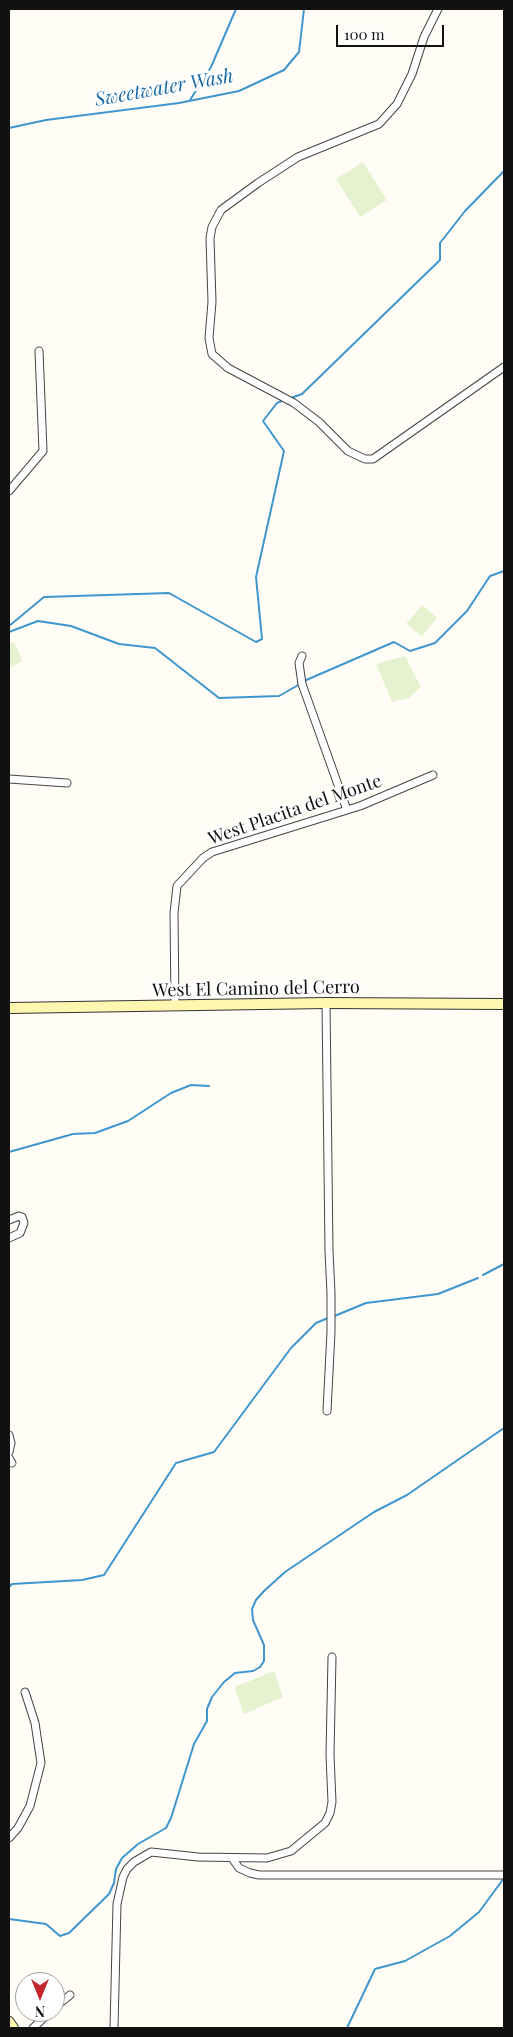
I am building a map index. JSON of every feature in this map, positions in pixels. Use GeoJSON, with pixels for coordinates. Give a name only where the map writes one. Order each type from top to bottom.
{"type":"FeatureCollection","features":[{"type":"Feature","properties":{"kind":"street"},"geometry":{"type":"LineString","coordinates":[[438,9],[424,37],[412,74],[397,104],[379,124],[298,158],[258,183],[221,210],[212,227],[210,238],[212,302],[209,338],[212,354],[228,368],[294,403],[319,422],[348,451],[365,459],[373,459],[504,367]]}},
{"type":"Feature","properties":{"kind":"street"},"geometry":{"type":"LineString","coordinates":[[9,491],[43,451],[39,351]]}},
{"type":"Feature","properties":{"kind":"street"},"geometry":{"type":"LineString","coordinates":[[302,656],[299,663],[302,684],[347,810]]}},
{"type":"Feature","properties":{"kind":"street","name":"West Placita del Monte"},"geometry":{"type":"LineString","coordinates":[[175,1005],[177,886],[202,858],[212,852],[347,810],[433,775]]}},
{"type":"Feature","properties":{"kind":"street"},"geometry":{"type":"LineString","coordinates":[[9,779],[68,783]]}},
{"type":"Feature","properties":{"kind":"street"},"geometry":{"type":"LineString","coordinates":[[326,1003],[331,1293],[327,1412]]}},
{"type":"Feature","properties":{"kind":"street","name":"West El Camino del Cerro"},"geometry":{"type":"LineString","coordinates":[[9,1008],[326,1003],[504,1004]]}},
{"type":"Feature","properties":{"kind":"street"},"geometry":{"type":"LineString","coordinates":[[9,1220],[19,1216],[22,1217],[24,1223],[20,1233],[9,1238]]}},
{"type":"Feature","properties":{"kind":"street"},"geometry":{"type":"LineString","coordinates":[[9,1435],[11,1443],[9,1452]]}},
{"type":"Feature","properties":{"kind":"street"},"geometry":{"type":"LineString","coordinates":[[114,2028],[116,1915],[120,1887],[127,1869],[134,1862],[151,1852],[232,1858],[267,1858],[291,1851],[325,1823],[330,1813],[332,1802],[330,1755],[332,1657]]}},
{"type":"Feature","properties":{"kind":"street"},"geometry":{"type":"LineString","coordinates":[[9,1838],[18,1828],[30,1806],[41,1763],[35,1723],[24,1692]]}},
{"type":"Feature","properties":{"kind":"street"},"geometry":{"type":"LineString","coordinates":[[232,1858],[239,1868],[259,1875],[504,1875]]}},
{"type":"Feature","properties":{"kind":"street"},"geometry":{"type":"LineString","coordinates":[[65,1998],[70,1994]]}},
{"type":"Feature","properties":{"kind":"street"},"geometry":{"type":"LineString","coordinates":[[9,2022],[13,2028]]}},
{"type":"Feature","properties":{"kind":"green space"},"geometry":{"type":"Polygon","coordinates":[[[363,162],[387,200],[360,217],[336,179],[363,162]]]}},
{"type":"Feature","properties":{"kind":"green space"},"geometry":{"type":"Polygon","coordinates":[[[422,605],[437,618],[422,636],[406,624],[422,605]]]}},
{"type":"Feature","properties":{"kind":"green space"},"geometry":{"type":"Polygon","coordinates":[[[14,642],[23,661],[9,668],[9,644],[14,642]]]}},
{"type":"Feature","properties":{"kind":"green space"},"geometry":{"type":"Polygon","coordinates":[[[405,656],[421,687],[409,698],[392,702],[376,664],[405,656]]]}},
{"type":"Feature","properties":{"kind":"green space"},"geometry":{"type":"Polygon","coordinates":[[[274,1671],[283,1697],[244,1714],[234,1687],[274,1671]]]}},
{"type":"Feature","properties":{"kind":"waterway"},"geometry":{"type":"LineString","coordinates":[[190,100],[211,67],[236,9]]}},
{"type":"Feature","properties":{"kind":"waterway","name":"Sweetwater Wash"},"geometry":{"type":"LineString","coordinates":[[9,128],[46,120],[179,103],[239,91],[284,70],[299,52],[304,9]]}},
{"type":"Feature","properties":{"kind":"waterway"},"geometry":{"type":"LineString","coordinates":[[291,398],[302,394],[440,260],[440,243],[465,211],[504,171]]}},
{"type":"Feature","properties":{"kind":"waterway"},"geometry":{"type":"LineString","coordinates":[[9,626],[44,597],[169,593],[256,642],[262,639],[256,577],[284,451],[263,421],[277,403],[284,400]]}},
{"type":"Feature","properties":{"kind":"waterway"},"geometry":{"type":"LineString","coordinates":[[304,681],[394,642],[410,651],[435,643],[467,611],[490,576],[504,571]]}},
{"type":"Feature","properties":{"kind":"waterway"},"geometry":{"type":"LineString","coordinates":[[9,632],[38,621],[71,626],[119,644],[155,648],[219,698],[279,696],[300,684]]}},
{"type":"Feature","properties":{"kind":"waterway"},"geometry":{"type":"LineString","coordinates":[[9,1152],[73,1134],[95,1133],[128,1121],[171,1093],[191,1085],[209,1086]]}},
{"type":"Feature","properties":{"kind":"waterway"},"geometry":{"type":"LineString","coordinates":[[483,1275],[504,1264]]}},
{"type":"Feature","properties":{"kind":"waterway"},"geometry":{"type":"LineString","coordinates":[[332,1317],[366,1303],[438,1294],[478,1278]]}},
{"type":"Feature","properties":{"kind":"waterway"},"geometry":{"type":"LineString","coordinates":[[9,1587],[12,1584],[82,1580],[104,1575],[176,1463],[214,1452],[291,1348],[316,1323],[328,1318]]}},
{"type":"Feature","properties":{"kind":"waterway"},"geometry":{"type":"LineString","coordinates":[[9,1919],[46,1924],[60,1936],[69,1933],[109,1894],[114,1883],[116,1869],[122,1858],[138,1844],[166,1828],[171,1818],[194,1744],[207,1721],[207,1709],[212,1697],[224,1682],[235,1673],[253,1671],[260,1667],[264,1661],[264,1645],[253,1620],[252,1609],[256,1600],[264,1591],[285,1572],[374,1512],[407,1495],[504,1428]]}},
{"type":"Feature","properties":{"kind":"waterway"},"geometry":{"type":"LineString","coordinates":[[347,2028],[375,1969],[405,1961],[450,1936],[479,1912],[504,1878]]}}]}
